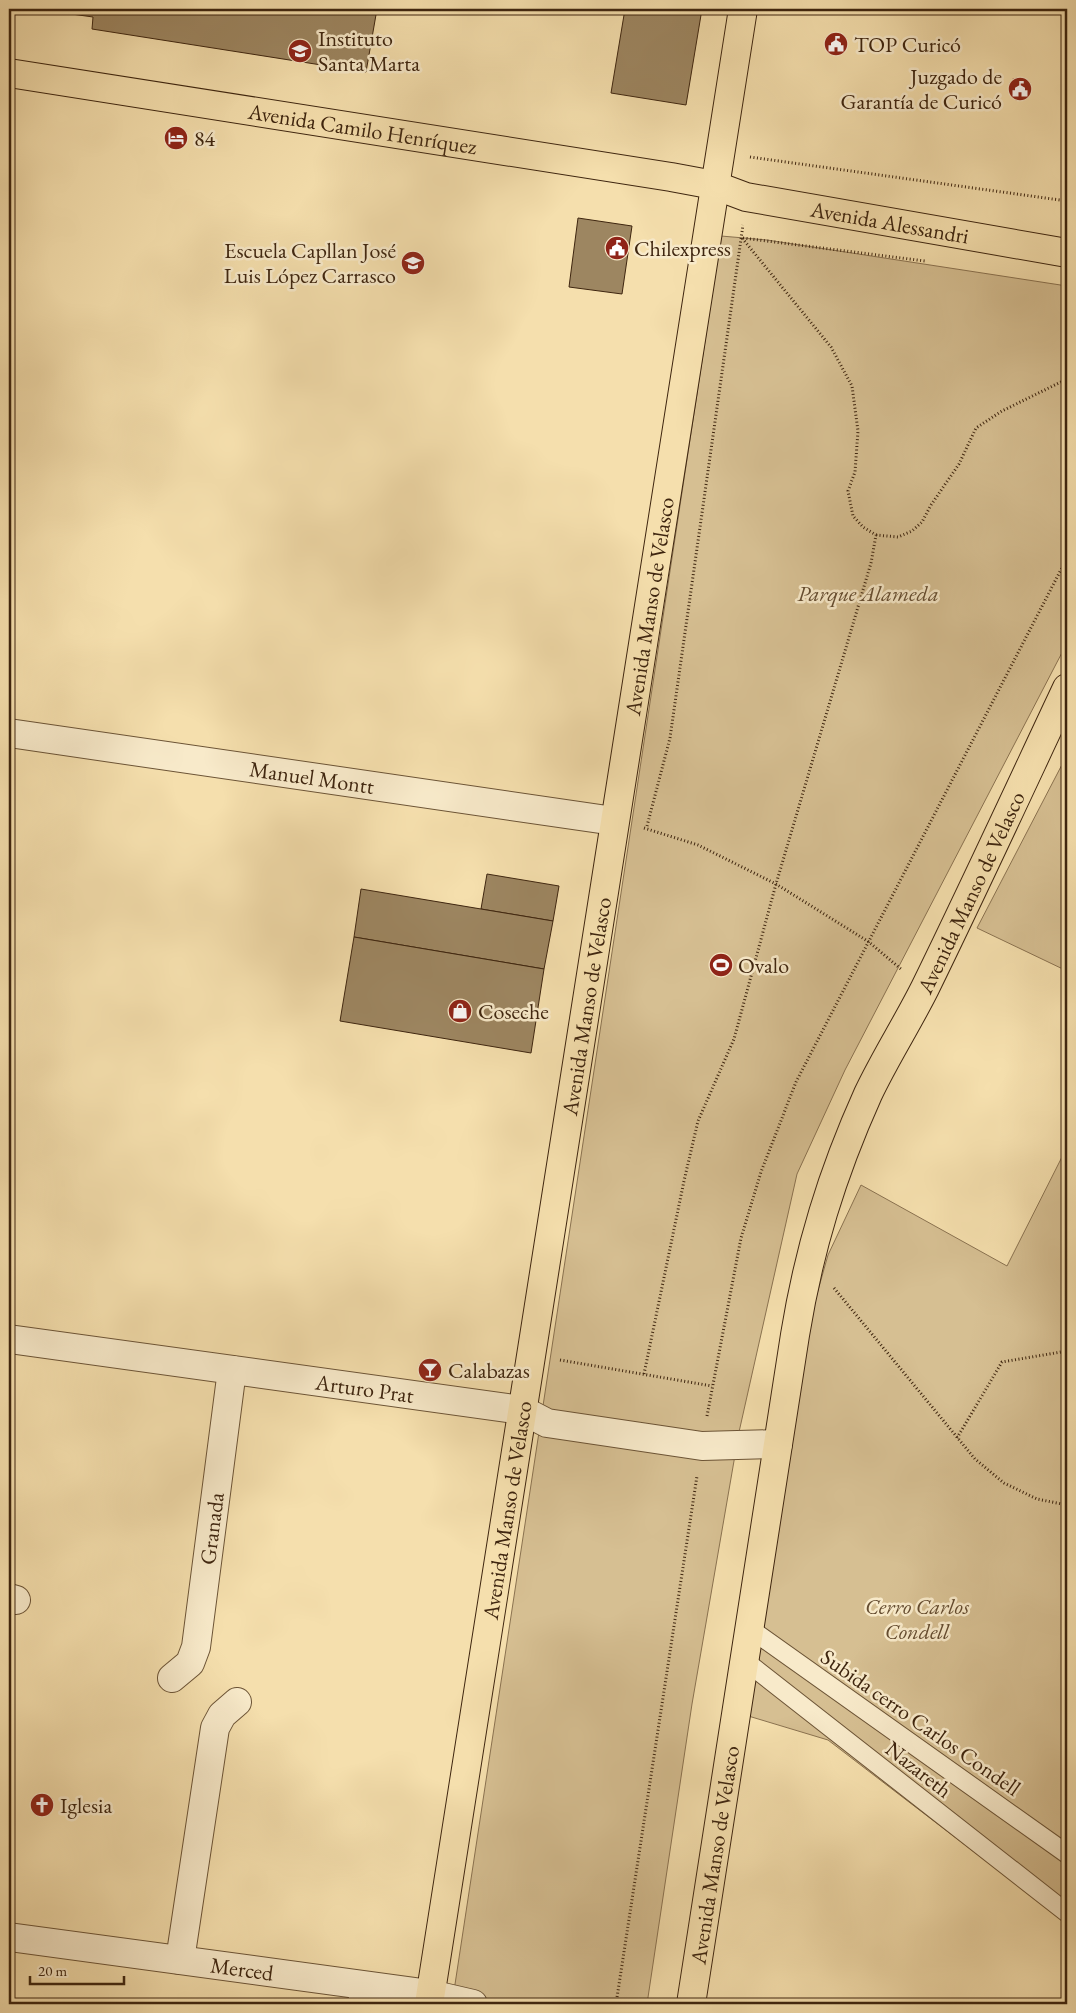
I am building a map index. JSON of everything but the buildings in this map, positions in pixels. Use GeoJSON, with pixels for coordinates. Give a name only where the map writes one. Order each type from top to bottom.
{"type":"FeatureCollection","features":[{"type":"Feature","properties":{"kind":"main road","name":"Avenida Manso de Velasco"},"geometry":{"type":"LineString","coordinates":[[429,1999],[743,9]]}},
{"type":"Feature","properties":{"kind":"main road","name":"Avenida Camilo Henríquez"},"geometry":{"type":"LineString","coordinates":[[9,73],[714,186]]}},
{"type":"Feature","properties":{"kind":"main road","name":"Avenida Alessandri"},"geometry":{"type":"LineString","coordinates":[[714,186],[746,197],[1067,253]]}},
{"type":"Feature","properties":{"kind":"main road","name":"Avenida Manso de Velasco"},"geometry":{"type":"LineString","coordinates":[[691,2004],[801,1297],[809,1261],[840,1160],[869,1092],[924,989],[1067,688]]}},
{"type":"Feature","properties":{"kind":"street","name":"Manuel Montt"},"geometry":{"type":"LineString","coordinates":[[9,733],[614,821]]}},
{"type":"Feature","properties":{"kind":"street","name":"Arturo Prat"},"geometry":{"type":"LineString","coordinates":[[9,1339],[522,1410],[547,1423],[702,1446],[778,1444]]}},
{"type":"Feature","properties":{"kind":"street","name":"Granada"},"geometry":{"type":"LineString","coordinates":[[172,1678],[190,1663],[196,1647],[232,1370]]}},
{"type":"Feature","properties":{"kind":"street"},"geometry":{"type":"LineString","coordinates":[[180,1960],[215,1728],[222,1715],[237,1702]]}},
{"type":"Feature","properties":{"kind":"street","name":"Merced"},"geometry":{"type":"LineString","coordinates":[[9,1937],[180,1960],[358,1994],[473,2004]]}},
{"type":"Feature","properties":{"kind":"lane","name":"Subida cerro Carlos Condell"},"geometry":{"type":"LineString","coordinates":[[749,1628],[1067,1854]]}},
{"type":"Feature","properties":{"kind":"lane","name":"Nazareth"},"geometry":{"type":"LineString","coordinates":[[744,1660],[1067,1913]]}},
{"type":"Feature","properties":{"kind":"path"},"geometry":{"type":"LineString","coordinates":[[1067,201],[750,156],[742,238],[831,347],[852,386],[858,431],[855,472],[848,491],[853,516],[863,528],[876,535],[898,537],[912,531],[922,522],[931,505],[959,464],[976,428],[1002,411],[1067,379]]}},
{"type":"Feature","properties":{"kind":"path"},"geometry":{"type":"LineString","coordinates":[[742,238],[929,262]]}},
{"type":"Feature","properties":{"kind":"path"},"geometry":{"type":"LineString","coordinates":[[644,1374],[698,1121],[734,1039],[776,884],[871,563],[876,535]]}},
{"type":"Feature","properties":{"kind":"path"},"geometry":{"type":"LineString","coordinates":[[614,821],[698,845],[776,884],[868,942],[924,989]]}},
{"type":"Feature","properties":{"kind":"path"},"geometry":{"type":"LineString","coordinates":[[809,1261],[843,1298],[974,1459],[1004,1483],[1037,1499],[1067,1505]]}},
{"type":"Feature","properties":{"kind":"path"},"geometry":{"type":"LineString","coordinates":[[957,1438],[1002,1362],[1061,1352],[1067,1353]]}},
{"type":"Feature","properties":{"kind":"path"},"geometry":{"type":"LineString","coordinates":[[555,1359],[712,1386]]}},
{"type":"Feature","properties":{"kind":"green space","name":"Parque Alameda"},"geometry":{"type":"Polygon","coordinates":[[[721,236],[767,240],[1067,286],[1067,643],[845,1070],[797,1174],[739,1432],[692,1704],[647,2004],[452,2004],[721,236]]]}},
{"type":"Feature","properties":{"kind":"green space"},"geometry":{"type":"Polygon","coordinates":[[[1067,755],[1067,971],[977,928],[1067,755]]]}},
{"type":"Feature","properties":{"kind":"green space","name":"Cerro Carlos Condell"},"geometry":{"type":"Polygon","coordinates":[[[1067,1147],[1067,1923],[828,1740],[745,1715],[770,1587],[804,1340],[828,1255],[861,1185],[1007,1266],[1067,1147]]]}},
{"type":"Feature","properties":{"kind":"place","name":"TOP Curicó"},"geometry":{"type":"Point","coordinates":[836,44]}},
{"type":"Feature","properties":{"kind":"place","name":"Instituto Santa Marta"},"geometry":{"type":"Point","coordinates":[300,51]}},
{"type":"Feature","properties":{"kind":"place","name":"Juzgado de Garantía de Curicó"},"geometry":{"type":"Point","coordinates":[1020,89]}},
{"type":"Feature","properties":{"kind":"place","name":"84"},"geometry":{"type":"Point","coordinates":[176,138]}},
{"type":"Feature","properties":{"kind":"place","name":"Chilexpress"},"geometry":{"type":"Point","coordinates":[617,248]}},
{"type":"Feature","properties":{"kind":"place","name":"Escuela Capllan José Luis López Carrasco"},"geometry":{"type":"Point","coordinates":[413,263]}},
{"type":"Feature","properties":{"kind":"place","name":"Ovalo"},"geometry":{"type":"Point","coordinates":[721,965]}},
{"type":"Feature","properties":{"kind":"place","name":"Coseche"},"geometry":{"type":"Point","coordinates":[460,1011]}},
{"type":"Feature","properties":{"kind":"place","name":"Calabazas"},"geometry":{"type":"Point","coordinates":[430,1370]}},
{"type":"Feature","properties":{"kind":"place","name":"Iglesia"},"geometry":{"type":"Point","coordinates":[42,1805]}}]}
